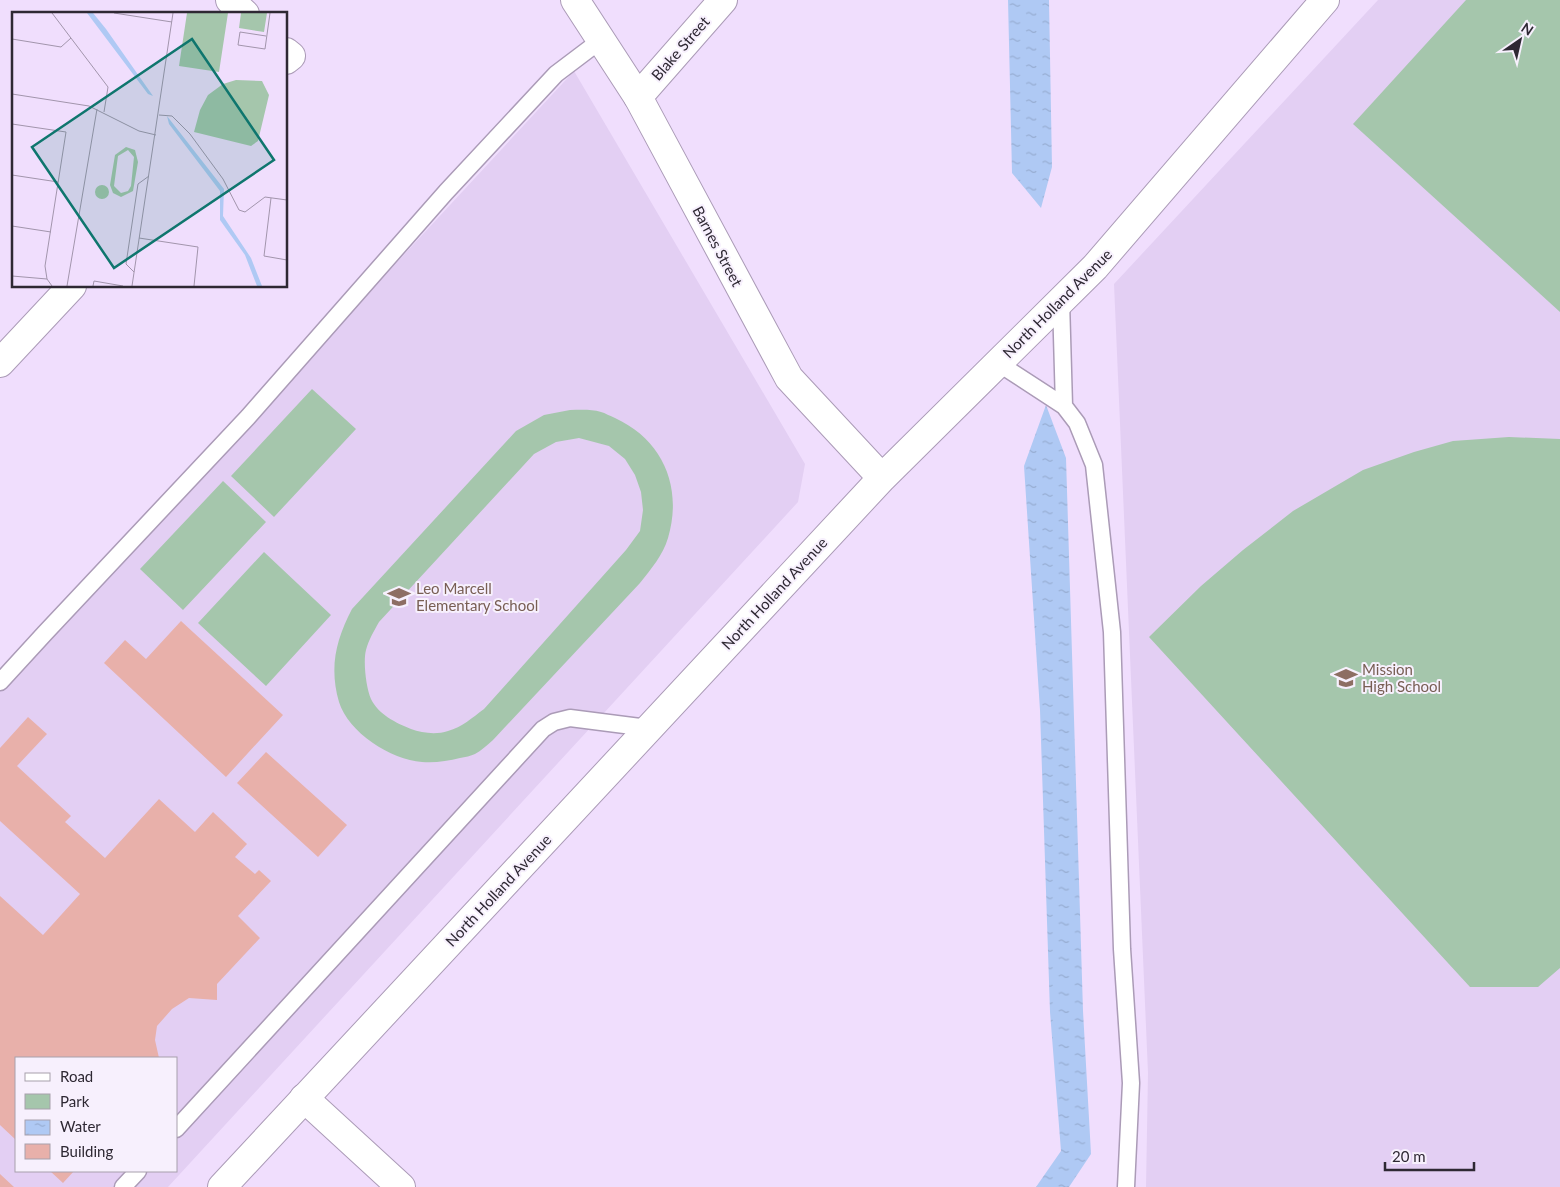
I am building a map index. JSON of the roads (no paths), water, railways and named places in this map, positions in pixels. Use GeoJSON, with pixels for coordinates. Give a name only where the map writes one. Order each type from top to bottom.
{"type":"FeatureCollection","features":[{"type":"Feature","properties":{"kind":"street"},"geometry":{"type":"LineString","coordinates":[[230,0],[243,12]]}},
{"type":"Feature","properties":{"kind":"street","name":"Barnes Street"},"geometry":{"type":"LineString","coordinates":[[574,0],[638,97],[790,378],[882,478]]}},
{"type":"Feature","properties":{"kind":"street","name":"Blake Street"},"geometry":{"type":"LineString","coordinates":[[638,97],[723,0]]}},
{"type":"Feature","properties":{"kind":"street","name":"North Holland Avenue"},"geometry":{"type":"LineString","coordinates":[[222,1187],[882,478],[1095,267],[1325,0]]}},
{"type":"Feature","properties":{"kind":"street"},"geometry":{"type":"LineString","coordinates":[[4,352],[70,288]]}},
{"type":"Feature","properties":{"kind":"street"},"geometry":{"type":"LineString","coordinates":[[304,1098],[401,1187]]}},
{"type":"Feature","properties":{"kind":"lane"},"geometry":{"type":"LineString","coordinates":[[0,682],[248,417],[446,192],[556,74],[601,40]]}},
{"type":"Feature","properties":{"kind":"lane"},"geometry":{"type":"LineString","coordinates":[[1061,301],[1064,406]]}},
{"type":"Feature","properties":{"kind":"lane"},"geometry":{"type":"LineString","coordinates":[[998,363],[1064,406],[1077,423],[1094,465],[1112,632],[1122,949],[1131,1083],[1126,1187]]}},
{"type":"Feature","properties":{"kind":"lane"},"geometry":{"type":"LineString","coordinates":[[178,1127],[543,729],[554,722],[570,718],[648,728]]}},
{"type":"Feature","properties":{"kind":"lane"},"geometry":{"type":"LineString","coordinates":[[123,1187],[137,1172]]}},
{"type":"Feature","properties":{"kind":"water"},"geometry":{"type":"Polygon","coordinates":[[[1008,0],[1049,0],[1052,167],[1041,208],[1012,173],[1008,0]]]}},
{"type":"Feature","properties":{"kind":"water"},"geometry":{"type":"Polygon","coordinates":[[[1046,405],[1066,458],[1083,1011],[1091,1154],[1069,1187],[1036,1187],[1061,1151],[1050,1012],[1040,710],[1024,466],[1046,405]]]}},
{"type":"Feature","properties":{"kind":"place","name":"Leo Marcell Elementary School"},"geometry":{"type":"Point","coordinates":[399,597]}},
{"type":"Feature","properties":{"kind":"place","name":"Mission High School"},"geometry":{"type":"Point","coordinates":[1346,678]}}]}
